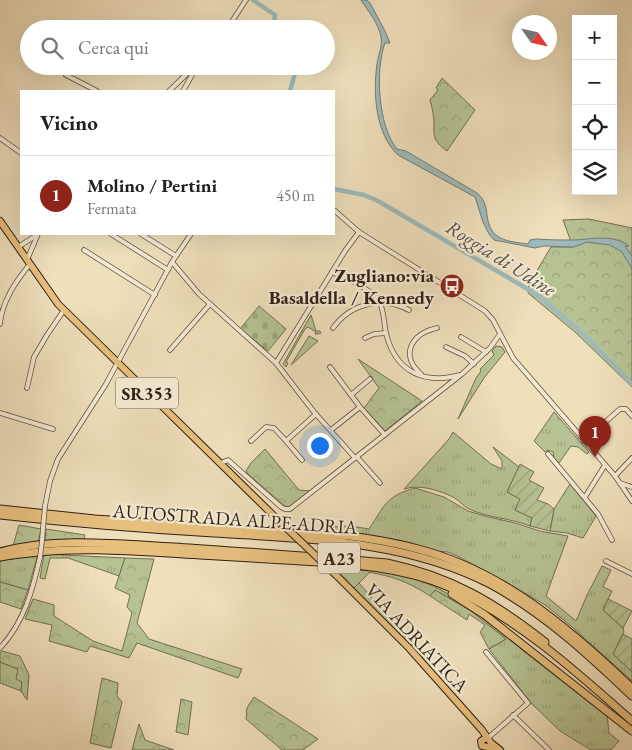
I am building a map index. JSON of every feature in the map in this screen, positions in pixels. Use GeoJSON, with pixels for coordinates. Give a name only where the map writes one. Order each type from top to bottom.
{"type":"FeatureCollection","features":[{"type":"Feature","properties":{"kind":"highway","name":"AUTOSTRADA ALPE-ADRIA"},"geometry":{"type":"LineString","coordinates":[[0,509],[95,519],[350,536],[419,549],[476,571],[512,590],[546,612],[576,636],[632,688]]}},
{"type":"Feature","properties":{"kind":"highway","name":"AUTOSTRADA ALPE-ADRIA"},"geometry":{"type":"LineString","coordinates":[[0,515],[94,525],[352,543],[402,552],[432,560],[473,576],[512,597],[572,641],[632,696]]}},
{"type":"Feature","properties":{"kind":"highway","name":"A23"},"geometry":{"type":"LineString","coordinates":[[0,552],[49,544],[123,544],[339,558],[387,563],[416,570],[447,581],[477,595],[513,618],[587,675],[632,714]]}},
{"type":"Feature","properties":{"kind":"highway","name":"A23"},"geometry":{"type":"LineString","coordinates":[[0,557],[49,550],[94,549],[320,562],[385,568],[412,574],[451,588],[474,599],[510,621],[583,678],[632,721]]}},
{"type":"Feature","properties":{"kind":"highway","name":"A23"},"geometry":{"type":"LineString","coordinates":[[412,574],[457,596],[485,615],[632,731]]}},
{"type":"Feature","properties":{"kind":"main road","name":"SR353"},"geometry":{"type":"LineString","coordinates":[[0,221],[58,304],[220,464]]}},
{"type":"Feature","properties":{"kind":"main road","name":"VIA ADRIATICA"},"geometry":{"type":"LineString","coordinates":[[220,464],[396,635],[476,723],[488,742],[500,750]]}},
{"type":"Feature","properties":{"kind":"main road"},"geometry":{"type":"LineString","coordinates":[[476,723],[480,743],[483,738],[488,742]]}},
{"type":"Feature","properties":{"kind":"street"},"geometry":{"type":"LineString","coordinates":[[233,20],[246,0]]}},
{"type":"Feature","properties":{"kind":"street"},"geometry":{"type":"LineString","coordinates":[[66,75],[95,90]]}},
{"type":"Feature","properties":{"kind":"street"},"geometry":{"type":"LineString","coordinates":[[170,90],[186,75]]}},
{"type":"Feature","properties":{"kind":"street"},"geometry":{"type":"LineString","coordinates":[[183,90],[191,75]]}},
{"type":"Feature","properties":{"kind":"street"},"geometry":{"type":"LineString","coordinates":[[0,138],[20,152]]}},
{"type":"Feature","properties":{"kind":"street"},"geometry":{"type":"LineString","coordinates":[[335,211],[359,232],[485,311],[493,320],[512,358],[615,476],[632,501]]}},
{"type":"Feature","properties":{"kind":"street"},"geometry":{"type":"LineString","coordinates":[[276,363],[359,232]]}},
{"type":"Feature","properties":{"kind":"street"},"geometry":{"type":"LineString","coordinates":[[18,247],[36,235]]}},
{"type":"Feature","properties":{"kind":"street"},"geometry":{"type":"LineString","coordinates":[[0,324],[6,302],[12,288],[29,262],[38,235]]}},
{"type":"Feature","properties":{"kind":"street"},"geometry":{"type":"LineString","coordinates":[[113,235],[168,270]]}},
{"type":"Feature","properties":{"kind":"street"},"geometry":{"type":"LineString","coordinates":[[143,235],[176,256]]}},
{"type":"Feature","properties":{"kind":"street"},"geometry":{"type":"LineString","coordinates":[[0,648],[12,632],[26,607],[35,580],[50,481],[58,459],[118,364],[172,262],[190,235]]}},
{"type":"Feature","properties":{"kind":"street"},"geometry":{"type":"LineString","coordinates":[[84,250],[155,294]]}},
{"type":"Feature","properties":{"kind":"street"},"geometry":{"type":"LineString","coordinates":[[172,262],[210,304],[276,363],[316,414],[380,483]]}},
{"type":"Feature","properties":{"kind":"street"},"geometry":{"type":"LineString","coordinates":[[332,272],[360,285],[380,303],[386,333],[392,349],[400,363],[412,373],[443,378],[462,374]]}},
{"type":"Feature","properties":{"kind":"street"},"geometry":{"type":"LineString","coordinates":[[170,350],[210,304]]}},
{"type":"Feature","properties":{"kind":"street"},"geometry":{"type":"LineString","coordinates":[[333,328],[342,318],[363,305],[396,304],[409,310]]}},
{"type":"Feature","properties":{"kind":"street"},"geometry":{"type":"LineString","coordinates":[[27,388],[34,357],[64,310]]}},
{"type":"Feature","properties":{"kind":"street"},"geometry":{"type":"LineString","coordinates":[[422,376],[412,363],[410,352],[419,334],[437,328]]}},
{"type":"Feature","properties":{"kind":"street"},"geometry":{"type":"LineString","coordinates":[[365,338],[374,334],[386,333]]}},
{"type":"Feature","properties":{"kind":"street"},"geometry":{"type":"LineString","coordinates":[[220,464],[228,460],[281,507],[288,510],[462,374],[486,352],[500,335]]}},
{"type":"Feature","properties":{"kind":"street"},"geometry":{"type":"LineString","coordinates":[[461,337],[486,352]]}},
{"type":"Feature","properties":{"kind":"street"},"geometry":{"type":"LineString","coordinates":[[446,347],[465,356],[474,364]]}},
{"type":"Feature","properties":{"kind":"street"},"geometry":{"type":"LineString","coordinates":[[330,366],[360,408],[385,435]]}},
{"type":"Feature","properties":{"kind":"street"},"geometry":{"type":"LineString","coordinates":[[351,396],[370,379]]}},
{"type":"Feature","properties":{"kind":"street"},"geometry":{"type":"LineString","coordinates":[[331,430],[360,408]]}},
{"type":"Feature","properties":{"kind":"street"},"geometry":{"type":"LineString","coordinates":[[584,441],[620,409],[626,409],[632,416]]}},
{"type":"Feature","properties":{"kind":"street"},"geometry":{"type":"LineString","coordinates":[[0,413],[54,429]]}},
{"type":"Feature","properties":{"kind":"street"},"geometry":{"type":"LineString","coordinates":[[286,441],[316,414]]}},
{"type":"Feature","properties":{"kind":"street"},"geometry":{"type":"LineString","coordinates":[[251,441],[266,427],[274,428],[302,460]]}},
{"type":"Feature","properties":{"kind":"street"},"geometry":{"type":"LineString","coordinates":[[548,454],[603,521],[612,540]]}},
{"type":"Feature","properties":{"kind":"street"},"geometry":{"type":"LineString","coordinates":[[615,476],[632,458]]}},
{"type":"Feature","properties":{"kind":"street"},"geometry":{"type":"LineString","coordinates":[[585,497],[605,465]]}},
{"type":"Feature","properties":{"kind":"street"},"geometry":{"type":"LineString","coordinates":[[620,483],[632,489],[628,496]]}},
{"type":"Feature","properties":{"kind":"street"},"geometry":{"type":"LineString","coordinates":[[606,561],[632,574]]}},
{"type":"Feature","properties":{"kind":"street"},"geometry":{"type":"LineString","coordinates":[[486,652],[528,703],[488,742]]}},
{"type":"Feature","properties":{"kind":"street"},"geometry":{"type":"LineString","coordinates":[[513,716],[548,750]]}},
{"type":"Feature","properties":{"kind":"green space"},"geometry":{"type":"Polygon","coordinates":[[[442,78],[475,110],[447,151],[436,141],[430,100],[438,90],[436,88],[442,78]]]}},
{"type":"Feature","properties":{"kind":"green space"},"geometry":{"type":"Polygon","coordinates":[[[589,219],[632,228],[632,387],[575,332],[528,293],[529,284],[551,247],[573,247],[563,220],[589,219]]]}},
{"type":"Feature","properties":{"kind":"green space"},"geometry":{"type":"Polygon","coordinates":[[[259,306],[286,329],[268,351],[240,329],[259,306]]]}},
{"type":"Feature","properties":{"kind":"green space"},"geometry":{"type":"Polygon","coordinates":[[[311,315],[316,331],[321,333],[315,334],[316,332],[308,327],[305,329],[286,362],[288,363],[286,367],[283,364],[311,315]]]}},
{"type":"Feature","properties":{"kind":"green space"},"geometry":{"type":"Polygon","coordinates":[[[309,336],[318,341],[291,365],[309,336]]]}},
{"type":"Feature","properties":{"kind":"green space"},"geometry":{"type":"Polygon","coordinates":[[[496,346],[502,347],[505,352],[484,378],[458,419],[481,371],[480,369],[494,355],[492,351],[496,346]]]}},
{"type":"Feature","properties":{"kind":"green space"},"geometry":{"type":"Polygon","coordinates":[[[358,359],[422,401],[385,431],[364,408],[379,388],[358,359]]]}},
{"type":"Feature","properties":{"kind":"green space"},"geometry":{"type":"Polygon","coordinates":[[[554,412],[589,452],[587,454],[578,447],[571,446],[559,463],[554,458],[553,452],[548,450],[545,452],[534,441],[554,412]]]}},
{"type":"Feature","properties":{"kind":"green space"},"geometry":{"type":"Polygon","coordinates":[[[453,432],[491,464],[502,469],[502,461],[493,447],[519,467],[507,492],[521,499],[515,510],[533,518],[530,526],[476,512],[467,508],[453,497],[435,490],[423,487],[404,489],[449,439],[453,432]]]}},
{"type":"Feature","properties":{"kind":"green space"},"geometry":{"type":"Polygon","coordinates":[[[265,449],[299,490],[311,491],[292,506],[285,506],[246,471],[265,449]]]}},
{"type":"Feature","properties":{"kind":"green space"},"geometry":{"type":"Polygon","coordinates":[[[520,464],[534,472],[529,480],[544,488],[537,500],[548,504],[554,509],[550,531],[530,526],[532,518],[515,510],[520,499],[507,492],[520,464]]]}},
{"type":"Feature","properties":{"kind":"green space"},"geometry":{"type":"Polygon","coordinates":[[[570,484],[596,516],[583,538],[567,533],[550,531],[554,509],[570,484]]]}},
{"type":"Feature","properties":{"kind":"green space"},"geometry":{"type":"Polygon","coordinates":[[[415,488],[444,497],[468,511],[540,531],[568,536],[546,596],[576,621],[602,566],[611,570],[603,587],[612,591],[603,610],[623,628],[624,632],[613,654],[632,672],[632,681],[545,605],[459,557],[448,552],[436,551],[399,540],[330,531],[331,527],[350,526],[369,529],[392,498],[415,488]]]}},
{"type":"Feature","properties":{"kind":"green space"},"geometry":{"type":"Polygon","coordinates":[[[19,525],[41,529],[38,543],[13,546],[19,525]]]}},
{"type":"Feature","properties":{"kind":"green space"},"geometry":{"type":"Polygon","coordinates":[[[46,529],[85,535],[84,539],[45,541],[46,529]]]}},
{"type":"Feature","properties":{"kind":"green space"},"geometry":{"type":"Polygon","coordinates":[[[38,554],[28,590],[0,582],[0,561],[38,554]]]}},
{"type":"Feature","properties":{"kind":"green space"},"geometry":{"type":"Polygon","coordinates":[[[44,554],[125,558],[119,576],[68,558],[50,558],[45,579],[40,578],[44,554]]]}},
{"type":"Feature","properties":{"kind":"green space"},"geometry":{"type":"Polygon","coordinates":[[[125,558],[154,559],[137,623],[149,639],[242,669],[238,678],[137,643],[129,658],[90,646],[87,652],[49,641],[52,625],[25,619],[33,599],[54,605],[54,616],[93,641],[122,651],[132,613],[127,607],[130,595],[115,588],[125,558]]]}},
{"type":"Feature","properties":{"kind":"green space"},"geometry":{"type":"Polygon","coordinates":[[[331,565],[376,570],[410,577],[435,587],[460,601],[497,627],[607,714],[609,733],[619,741],[611,750],[591,750],[560,731],[532,704],[489,649],[506,639],[471,611],[435,590],[430,596],[407,583],[384,575],[335,569],[331,565]]]}},
{"type":"Feature","properties":{"kind":"green space"},"geometry":{"type":"Polygon","coordinates":[[[335,569],[371,571],[354,588],[335,569]]]}},
{"type":"Feature","properties":{"kind":"green space"},"geometry":{"type":"Polygon","coordinates":[[[0,582],[28,590],[21,609],[0,602],[0,582]]]}},
{"type":"Feature","properties":{"kind":"green space"},"geometry":{"type":"Polygon","coordinates":[[[359,583],[421,654],[423,653],[432,663],[429,666],[354,588],[359,583]]]}},
{"type":"Feature","properties":{"kind":"green space"},"geometry":{"type":"Polygon","coordinates":[[[435,590],[471,611],[506,639],[489,649],[480,632],[485,625],[469,614],[467,620],[430,596],[435,590]]]}},
{"type":"Feature","properties":{"kind":"green space"},"geometry":{"type":"Polygon","coordinates":[[[608,599],[632,611],[623,628],[603,610],[608,599]]]}},
{"type":"Feature","properties":{"kind":"green space"},"geometry":{"type":"Polygon","coordinates":[[[623,634],[632,639],[632,672],[613,654],[623,634]]]}},
{"type":"Feature","properties":{"kind":"green space"},"geometry":{"type":"Polygon","coordinates":[[[2,651],[20,656],[29,675],[27,700],[21,691],[22,682],[16,679],[18,669],[0,662],[0,653],[2,651]]]}},
{"type":"Feature","properties":{"kind":"green space"},"geometry":{"type":"Polygon","coordinates":[[[0,662],[18,669],[22,682],[21,691],[0,683],[0,662]]]}},
{"type":"Feature","properties":{"kind":"green space"},"geometry":{"type":"Polygon","coordinates":[[[102,678],[118,683],[117,696],[122,702],[111,748],[90,743],[102,678]]]}},
{"type":"Feature","properties":{"kind":"green space"},"geometry":{"type":"Polygon","coordinates":[[[254,697],[318,739],[303,750],[282,750],[246,719],[247,708],[254,697]]]}},
{"type":"Feature","properties":{"kind":"green space"},"geometry":{"type":"Polygon","coordinates":[[[181,699],[192,702],[188,735],[176,732],[181,699]]]}},
{"type":"Feature","properties":{"kind":"green space"},"geometry":{"type":"Polygon","coordinates":[[[139,724],[145,740],[174,750],[132,750],[139,724]]]}},
{"type":"Feature","properties":{"kind":"water"},"geometry":{"type":"Polygon","coordinates":[[[361,0],[367,0],[370,3],[390,43],[385,43],[382,54],[379,82],[380,98],[386,127],[397,149],[406,151],[477,193],[484,202],[492,230],[501,238],[528,244],[530,240],[536,239],[575,240],[603,238],[617,240],[629,246],[625,246],[632,256],[632,269],[622,252],[610,245],[587,242],[574,247],[544,246],[535,248],[494,240],[483,222],[475,197],[398,155],[384,136],[377,112],[375,87],[381,44],[380,32],[361,0]]]}},
{"type":"Feature","properties":{"kind":"waterway","name":"Roggia di Udine"},"geometry":{"type":"LineString","coordinates":[[253,0],[275,15],[274,20]]}},
{"type":"Feature","properties":{"kind":"waterway","name":"Roggia di Udine"},"geometry":{"type":"LineString","coordinates":[[290,90],[294,75]]}},
{"type":"Feature","properties":{"kind":"waterway","name":"Roggia di Udine"},"geometry":{"type":"LineString","coordinates":[[335,189],[364,195],[378,201],[536,294],[579,330],[632,384]]}},
{"type":"Feature","properties":{"kind":"place","name":"Zugliano:via Basaldella / Kennedy"},"geometry":{"type":"Point","coordinates":[452,286]}},
{"type":"Feature","properties":{"kind":"place","name":"Molino / Pertini"},"geometry":{"type":"Point","coordinates":[595,457]}}]}
